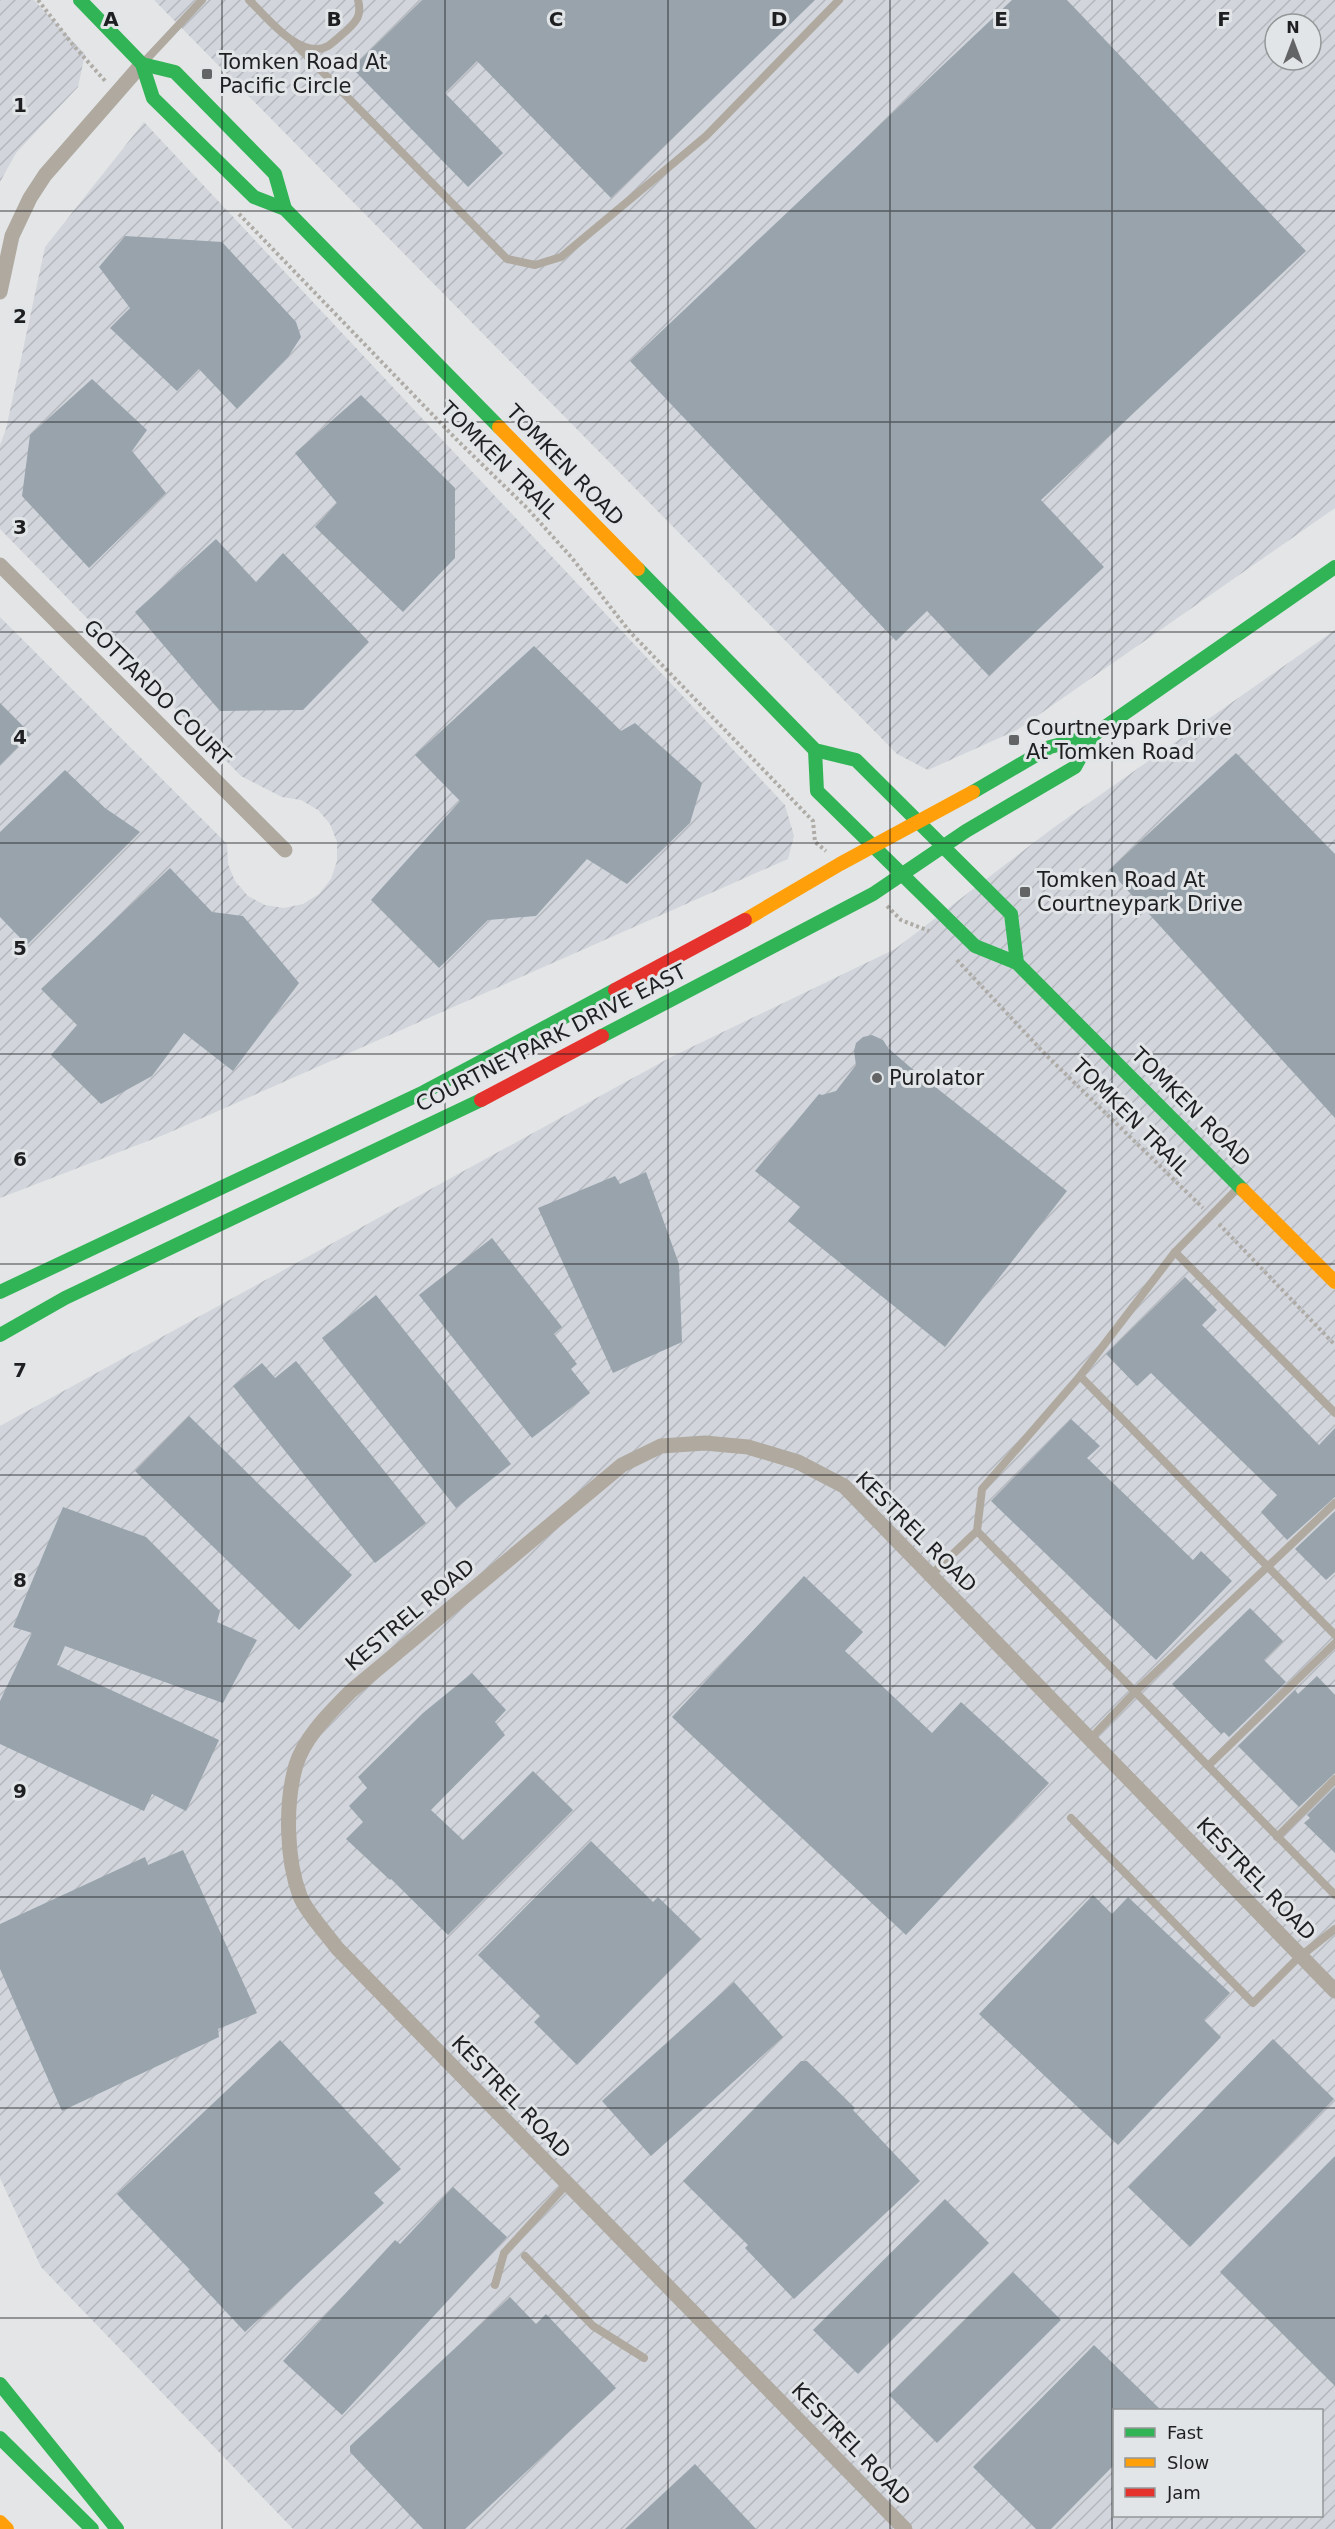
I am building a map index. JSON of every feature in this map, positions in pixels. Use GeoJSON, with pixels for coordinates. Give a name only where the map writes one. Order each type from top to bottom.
{"type":"FeatureCollection","features":[{"type":"Feature","properties":{"kind":"main road","name":"TOMKEN ROAD"},"geometry":{"type":"LineString","coordinates":[[80,0],[142,64],[153,98],[254,197],[285,209],[815,750],[817,791],[975,946],[1017,963],[1335,1282]]}},
{"type":"Feature","properties":{"kind":"main road","name":"TOMKEN ROAD"},"geometry":{"type":"LineString","coordinates":[[142,64],[175,72],[275,174],[285,209]]}},
{"type":"Feature","properties":{"kind":"main road","name":"COURTNEYPARK DRIVE EAST"},"geometry":{"type":"LineString","coordinates":[[0,1292],[424,1092],[781,901],[840,864],[919,823],[1050,747],[1092,736],[1335,567]]}},
{"type":"Feature","properties":{"kind":"main road","name":"COURTNEYPARK DRIVE EAST"},"geometry":{"type":"LineString","coordinates":[[0,1335],[66,1298],[479,1101],[862,899],[943,846],[1075,767],[1092,736]]}},
{"type":"Feature","properties":{"kind":"main road"},"geometry":{"type":"LineString","coordinates":[[815,750],[856,760],[1011,914],[1017,963]]}},
{"type":"Feature","properties":{"kind":"main road"},"geometry":{"type":"LineString","coordinates":[[0,2384],[117,2529]]}},
{"type":"Feature","properties":{"kind":"main road"},"geometry":{"type":"LineString","coordinates":[[0,2438],[92,2529]]}},
{"type":"Feature","properties":{"kind":"main road"},"geometry":{"type":"LineString","coordinates":[[0,2522],[7,2529]]}},
{"type":"Feature","properties":{"kind":"street"},"geometry":{"type":"LineString","coordinates":[[0,292],[12,236],[30,198],[45,175],[142,64]]}},
{"type":"Feature","properties":{"kind":"street","name":"GOTTARDO COURT"},"geometry":{"type":"LineString","coordinates":[[0,565],[285,850]]}},
{"type":"Feature","properties":{"kind":"street","name":"KESTREL ROAD"},"geometry":{"type":"LineString","coordinates":[[905,2529],[337,1948],[300,1898],[289,1851],[290,1804],[297,1764],[318,1726],[350,1692],[622,1465],[661,1446],[705,1443],[748,1447],[798,1462],[844,1486],[1335,1990]]}},
{"type":"Feature","properties":{"kind":"lane"},"geometry":{"type":"LineString","coordinates":[[142,64],[202,0]]}},
{"type":"Feature","properties":{"kind":"lane"},"geometry":{"type":"LineString","coordinates":[[249,0],[507,259],[535,266],[561,257],[706,136],[839,0]]}},
{"type":"Feature","properties":{"kind":"lane"},"geometry":{"type":"LineString","coordinates":[[294,43],[308,49],[328,46],[356,22],[360,12],[358,0]]}},
{"type":"Feature","properties":{"kind":"lane"},"geometry":{"type":"LineString","coordinates":[[931,1575],[977,1531],[982,1489],[1080,1376],[1175,1252],[1240,1186]]}},
{"type":"Feature","properties":{"kind":"lane"},"geometry":{"type":"LineString","coordinates":[[1175,1252],[1335,1413]]}},
{"type":"Feature","properties":{"kind":"lane"},"geometry":{"type":"LineString","coordinates":[[1080,1376],[1335,1635]]}},
{"type":"Feature","properties":{"kind":"lane"},"geometry":{"type":"LineString","coordinates":[[1090,1739],[1135,1692],[1335,1503]]}},
{"type":"Feature","properties":{"kind":"lane"},"geometry":{"type":"LineString","coordinates":[[977,1531],[1335,1895]]}},
{"type":"Feature","properties":{"kind":"lane"},"geometry":{"type":"LineString","coordinates":[[1208,1766],[1335,1643]]}},
{"type":"Feature","properties":{"kind":"lane"},"geometry":{"type":"LineString","coordinates":[[1277,1837],[1335,1779]]}},
{"type":"Feature","properties":{"kind":"lane"},"geometry":{"type":"LineString","coordinates":[[1071,1818],[1253,2003],[1297,1959],[1335,1929]]}},
{"type":"Feature","properties":{"kind":"lane"},"geometry":{"type":"LineString","coordinates":[[495,2285],[504,2253],[567,2184]]}},
{"type":"Feature","properties":{"kind":"lane"},"geometry":{"type":"LineString","coordinates":[[525,2256],[594,2326],[644,2358]]}},
{"type":"Feature","properties":{"kind":"path"},"geometry":{"type":"LineString","coordinates":[[38,0],[91,66]]}},
{"type":"Feature","properties":{"kind":"path","name":"TOMKEN TRAIL"},"geometry":{"type":"LineString","coordinates":[[232,206],[554,537],[630,632],[813,820],[814,842]]}},
{"type":"Feature","properties":{"kind":"path"},"geometry":{"type":"LineString","coordinates":[[901,920],[930,932]]}},
{"type":"Feature","properties":{"kind":"path","name":"TOMKEN TRAIL"},"geometry":{"type":"LineString","coordinates":[[951,955],[1046,1055],[1210,1215],[1335,1345]]}},
{"type":"Feature","properties":{"kind":"shaded area"},"geometry":{"type":"Polygon","coordinates":[[[0,0],[34,0],[85,54],[78,87],[16,153],[0,182],[0,0]]]}},
{"type":"Feature","properties":{"kind":"shaded area"},"geometry":{"type":"Polygon","coordinates":[[[154,0],[1335,0],[1335,508],[1017,730],[928,770],[897,754],[154,0]]]}},
{"type":"Feature","properties":{"kind":"shaded area"},"geometry":{"type":"Polygon","coordinates":[[[144,122],[785,805],[794,836],[788,859],[166,1134],[0,1198],[0,617],[227,844],[228,864],[235,881],[248,896],[265,905],[284,908],[303,904],[319,894],[331,879],[337,861],[337,842],[330,824],[318,810],[301,800],[282,797],[241,776],[0,529],[0,445],[6,429],[45,247],[144,122]]]}},
{"type":"Feature","properties":{"kind":"shaded area"},"geometry":{"type":"Polygon","coordinates":[[[1335,630],[1335,2529],[293,2529],[41,2267],[0,2178],[0,1426],[671,1057],[895,949],[1053,828],[1335,630]]]}},
{"type":"Feature","properties":{"kind":"building"},"geometry":{"type":"Polygon","coordinates":[[[422,0],[815,0],[611,198],[477,61],[445,93],[503,153],[468,187],[352,68],[422,0]]]}},
{"type":"Feature","properties":{"kind":"building"},"geometry":{"type":"Polygon","coordinates":[[[1012,0],[1067,0],[1306,251],[1041,500],[1104,567],[989,676],[927,611],[896,641],[630,361],[1012,0]]]}},
{"type":"Feature","properties":{"kind":"building"},"geometry":{"type":"Polygon","coordinates":[[[125,236],[222,242],[296,322],[301,337],[288,357],[237,409],[199,369],[177,391],[110,328],[130,308],[99,267],[125,236]]]}},
{"type":"Feature","properties":{"kind":"building"},"geometry":{"type":"Polygon","coordinates":[[[92,379],[147,430],[132,451],[166,493],[89,568],[22,496],[30,435],[92,379]]]}},
{"type":"Feature","properties":{"kind":"building"},"geometry":{"type":"Polygon","coordinates":[[[361,395],[455,488],[455,558],[403,612],[315,527],[337,503],[295,453],[361,395]]]}},
{"type":"Feature","properties":{"kind":"building"},"geometry":{"type":"Polygon","coordinates":[[[216,539],[256,582],[283,553],[369,642],[303,710],[220,711],[135,612],[216,539]]]}},
{"type":"Feature","properties":{"kind":"building"},"geometry":{"type":"Polygon","coordinates":[[[534,646],[621,731],[635,723],[702,783],[690,823],[627,884],[587,859],[536,916],[488,920],[439,968],[371,900],[460,801],[415,755],[534,646]]]}},
{"type":"Feature","properties":{"kind":"building"},"geometry":{"type":"Polygon","coordinates":[[[0,703],[31,734],[0,765],[0,703]]]}},
{"type":"Feature","properties":{"kind":"building"},"geometry":{"type":"Polygon","coordinates":[[[1236,753],[1335,854],[1335,1118],[1109,870],[1236,753]]]}},
{"type":"Feature","properties":{"kind":"building"},"geometry":{"type":"Polygon","coordinates":[[[65,770],[105,808],[140,832],[27,945],[0,917],[0,832],[65,770]]]}},
{"type":"Feature","properties":{"kind":"building"},"geometry":{"type":"Polygon","coordinates":[[[170,868],[212,912],[243,916],[299,983],[233,1071],[184,1033],[152,1076],[101,1104],[51,1055],[77,1025],[41,989],[170,868]]]}},
{"type":"Feature","properties":{"kind":"building","name":"Purolator"},"geometry":{"type":"Polygon","coordinates":[[[872,1035],[883,1040],[888,1048],[910,1067],[1067,1191],[945,1347],[788,1221],[800,1207],[755,1171],[819,1094],[836,1091],[856,1065],[854,1051],[856,1043],[863,1037],[872,1035]]]}},
{"type":"Feature","properties":{"kind":"building"},"geometry":{"type":"Polygon","coordinates":[[[646,1172],[679,1264],[682,1342],[613,1373],[538,1208],[615,1176],[620,1184],[646,1172]]]}},
{"type":"Feature","properties":{"kind":"building"},"geometry":{"type":"Polygon","coordinates":[[[492,1238],[562,1327],[554,1334],[577,1364],[571,1369],[590,1393],[532,1438],[419,1295],[492,1238]]]}},
{"type":"Feature","properties":{"kind":"building"},"geometry":{"type":"Polygon","coordinates":[[[1185,1277],[1217,1310],[1202,1325],[1319,1445],[1335,1428],[1335,1497],[1287,1540],[1261,1512],[1277,1495],[1151,1373],[1137,1386],[1106,1354],[1185,1277]]]}},
{"type":"Feature","properties":{"kind":"building"},"geometry":{"type":"Polygon","coordinates":[[[376,1295],[511,1464],[456,1508],[322,1338],[376,1295]]]}},
{"type":"Feature","properties":{"kind":"building"},"geometry":{"type":"Polygon","coordinates":[[[296,1361],[426,1523],[375,1563],[233,1386],[262,1363],[275,1378],[296,1361]]]}},
{"type":"Feature","properties":{"kind":"building"},"geometry":{"type":"Polygon","coordinates":[[[189,1416],[352,1575],[299,1630],[135,1471],[189,1416]]]}},
{"type":"Feature","properties":{"kind":"building"},"geometry":{"type":"Polygon","coordinates":[[[1071,1419],[1100,1446],[1087,1458],[1193,1560],[1201,1551],[1232,1581],[1156,1660],[991,1501],[1071,1419]]]}},
{"type":"Feature","properties":{"kind":"building"},"geometry":{"type":"Polygon","coordinates":[[[63,1507],[146,1537],[220,1611],[217,1622],[257,1640],[223,1703],[65,1646],[57,1665],[219,1740],[186,1811],[152,1794],[144,1811],[0,1744],[0,1701],[32,1633],[13,1627],[63,1507]]]}},
{"type":"Feature","properties":{"kind":"building"},"geometry":{"type":"Polygon","coordinates":[[[1335,1511],[1335,1572],[1326,1580],[1295,1549],[1335,1511]]]}},
{"type":"Feature","properties":{"kind":"building"},"geometry":{"type":"Polygon","coordinates":[[[804,1576],[863,1632],[845,1651],[932,1733],[961,1702],[1049,1783],[906,1935],[672,1717],[804,1576]]]}},
{"type":"Feature","properties":{"kind":"building"},"geometry":{"type":"Polygon","coordinates":[[[1250,1608],[1283,1641],[1264,1660],[1286,1682],[1229,1737],[1224,1732],[1221,1734],[1172,1684],[1250,1608]]]}},
{"type":"Feature","properties":{"kind":"building"},"geometry":{"type":"Polygon","coordinates":[[[472,1673],[506,1710],[495,1722],[505,1735],[431,1810],[463,1840],[533,1771],[573,1810],[448,1935],[346,1839],[363,1822],[349,1806],[367,1788],[358,1777],[423,1713],[472,1673]]]}},
{"type":"Feature","properties":{"kind":"building"},"geometry":{"type":"Polygon","coordinates":[[[1317,1676],[1335,1695],[1335,1773],[1299,1807],[1238,1746],[1295,1690],[1298,1694],[1317,1676]]]}},
{"type":"Feature","properties":{"kind":"building"},"geometry":{"type":"Polygon","coordinates":[[[1335,1787],[1335,1853],[1304,1823],[1310,1818],[1307,1815],[1335,1787]]]}},
{"type":"Feature","properties":{"kind":"building"},"geometry":{"type":"Polygon","coordinates":[[[591,1841],[653,1902],[658,1897],[701,1939],[577,2065],[534,2022],[540,2016],[478,1955],[591,1841]]]}},
{"type":"Feature","properties":{"kind":"building"},"geometry":{"type":"Polygon","coordinates":[[[183,1850],[257,2013],[218,2029],[219,2037],[62,2111],[0,1969],[0,1924],[145,1857],[148,1865],[183,1850]]]}},
{"type":"Feature","properties":{"kind":"building"},"geometry":{"type":"Polygon","coordinates":[[[1093,1895],[1112,1914],[1128,1897],[1230,1993],[1204,2020],[1221,2037],[1118,2145],[979,2014],[1093,1895]]]}},
{"type":"Feature","properties":{"kind":"building"},"geometry":{"type":"Polygon","coordinates":[[[734,1982],[783,2037],[651,2156],[602,2101],[734,1982]]]}},
{"type":"Feature","properties":{"kind":"building"},"geometry":{"type":"Polygon","coordinates":[[[1273,2039],[1334,2099],[1190,2247],[1128,2187],[1273,2039]]]}},
{"type":"Feature","properties":{"kind":"building"},"geometry":{"type":"Polygon","coordinates":[[[280,2040],[401,2169],[374,2193],[384,2203],[245,2332],[188,2271],[190,2270],[117,2194],[280,2040]]]}},
{"type":"Feature","properties":{"kind":"building"},"geometry":{"type":"Polygon","coordinates":[[[801,2061],[807,2061],[855,2108],[853,2110],[920,2181],[794,2299],[745,2248],[748,2245],[683,2181],[801,2061]]]}},
{"type":"Feature","properties":{"kind":"building"},"geometry":{"type":"Polygon","coordinates":[[[1335,2156],[1335,2386],[1220,2272],[1335,2156]]]}},
{"type":"Feature","properties":{"kind":"building"},"geometry":{"type":"Polygon","coordinates":[[[453,2187],[507,2237],[342,2415],[283,2361],[395,2240],[400,2244],[453,2187]]]}},
{"type":"Feature","properties":{"kind":"building"},"geometry":{"type":"Polygon","coordinates":[[[945,2199],[989,2243],[858,2374],[813,2330],[945,2199]]]}},
{"type":"Feature","properties":{"kind":"building"},"geometry":{"type":"Polygon","coordinates":[[[1013,2272],[1061,2320],[937,2443],[889,2395],[1013,2272]]]}},
{"type":"Feature","properties":{"kind":"building"},"geometry":{"type":"Polygon","coordinates":[[[510,2297],[536,2324],[546,2314],[616,2388],[465,2529],[423,2529],[350,2452],[350,2446],[510,2297]]]}},
{"type":"Feature","properties":{"kind":"building"},"geometry":{"type":"Polygon","coordinates":[[[1094,2345],[1160,2409],[1113,2409],[1113,2466],[1051,2529],[1036,2529],[973,2467],[1094,2345]]]}},
{"type":"Feature","properties":{"kind":"building"},"geometry":{"type":"Polygon","coordinates":[[[695,2464],[756,2529],[625,2529],[695,2464]]]}},
{"type":"Feature","properties":{"kind":"traffic: fast"},"geometry":{"type":"LineString","coordinates":[[80,0],[142,64],[153,98],[254,197],[285,209],[499,427]]}},
{"type":"Feature","properties":{"kind":"traffic: fast"},"geometry":{"type":"LineString","coordinates":[[142,64],[175,72],[275,174],[285,209]]}},
{"type":"Feature","properties":{"kind":"traffic: fast"},"geometry":{"type":"LineString","coordinates":[[973,792],[1050,747],[1092,736],[1335,567]]}},
{"type":"Feature","properties":{"kind":"traffic: fast"},"geometry":{"type":"LineString","coordinates":[[638,569],[815,750],[856,760],[1011,914],[1017,963]]}},
{"type":"Feature","properties":{"kind":"traffic: fast"},"geometry":{"type":"LineString","coordinates":[[602,1036],[873,894],[966,831],[1075,767],[1092,736]]}},
{"type":"Feature","properties":{"kind":"traffic: fast"},"geometry":{"type":"LineString","coordinates":[[815,750],[817,791],[975,946],[1017,963],[1243,1190]]}},
{"type":"Feature","properties":{"kind":"traffic: fast"},"geometry":{"type":"LineString","coordinates":[[0,1292],[424,1092],[615,990]]}},
{"type":"Feature","properties":{"kind":"traffic: fast"},"geometry":{"type":"LineString","coordinates":[[0,1335],[65,1298],[481,1100]]}},
{"type":"Feature","properties":{"kind":"traffic: fast"},"geometry":{"type":"LineString","coordinates":[[0,2384],[117,2529]]}},
{"type":"Feature","properties":{"kind":"traffic: fast"},"geometry":{"type":"LineString","coordinates":[[0,2438],[92,2529]]}},
{"type":"Feature","properties":{"kind":"traffic: slow"},"geometry":{"type":"LineString","coordinates":[[499,427],[638,569]]}},
{"type":"Feature","properties":{"kind":"traffic: slow"},"geometry":{"type":"LineString","coordinates":[[745,920],[840,864],[973,792]]}},
{"type":"Feature","properties":{"kind":"traffic: slow"},"geometry":{"type":"LineString","coordinates":[[1243,1190],[1335,1282]]}},
{"type":"Feature","properties":{"kind":"traffic: slow"},"geometry":{"type":"LineString","coordinates":[[0,2522],[7,2529]]}},
{"type":"Feature","properties":{"kind":"traffic: jam"},"geometry":{"type":"LineString","coordinates":[[615,990],[745,920]]}},
{"type":"Feature","properties":{"kind":"traffic: jam"},"geometry":{"type":"LineString","coordinates":[[481,1100],[602,1036]]}},
{"type":"Feature","properties":{"kind":"place","name":"Tomken Road At Pacific Circle"},"geometry":{"type":"Point","coordinates":[207,74]}},
{"type":"Feature","properties":{"kind":"place","name":"Courtneypark Drive At Tomken Road"},"geometry":{"type":"Point","coordinates":[1014,740]}},
{"type":"Feature","properties":{"kind":"place","name":"Tomken Road At Courtneypark Drive"},"geometry":{"type":"Point","coordinates":[1025,892]}},
{"type":"Feature","properties":{"kind":"place","name":"Purolator"},"geometry":{"type":"Point","coordinates":[877,1078]}}]}
